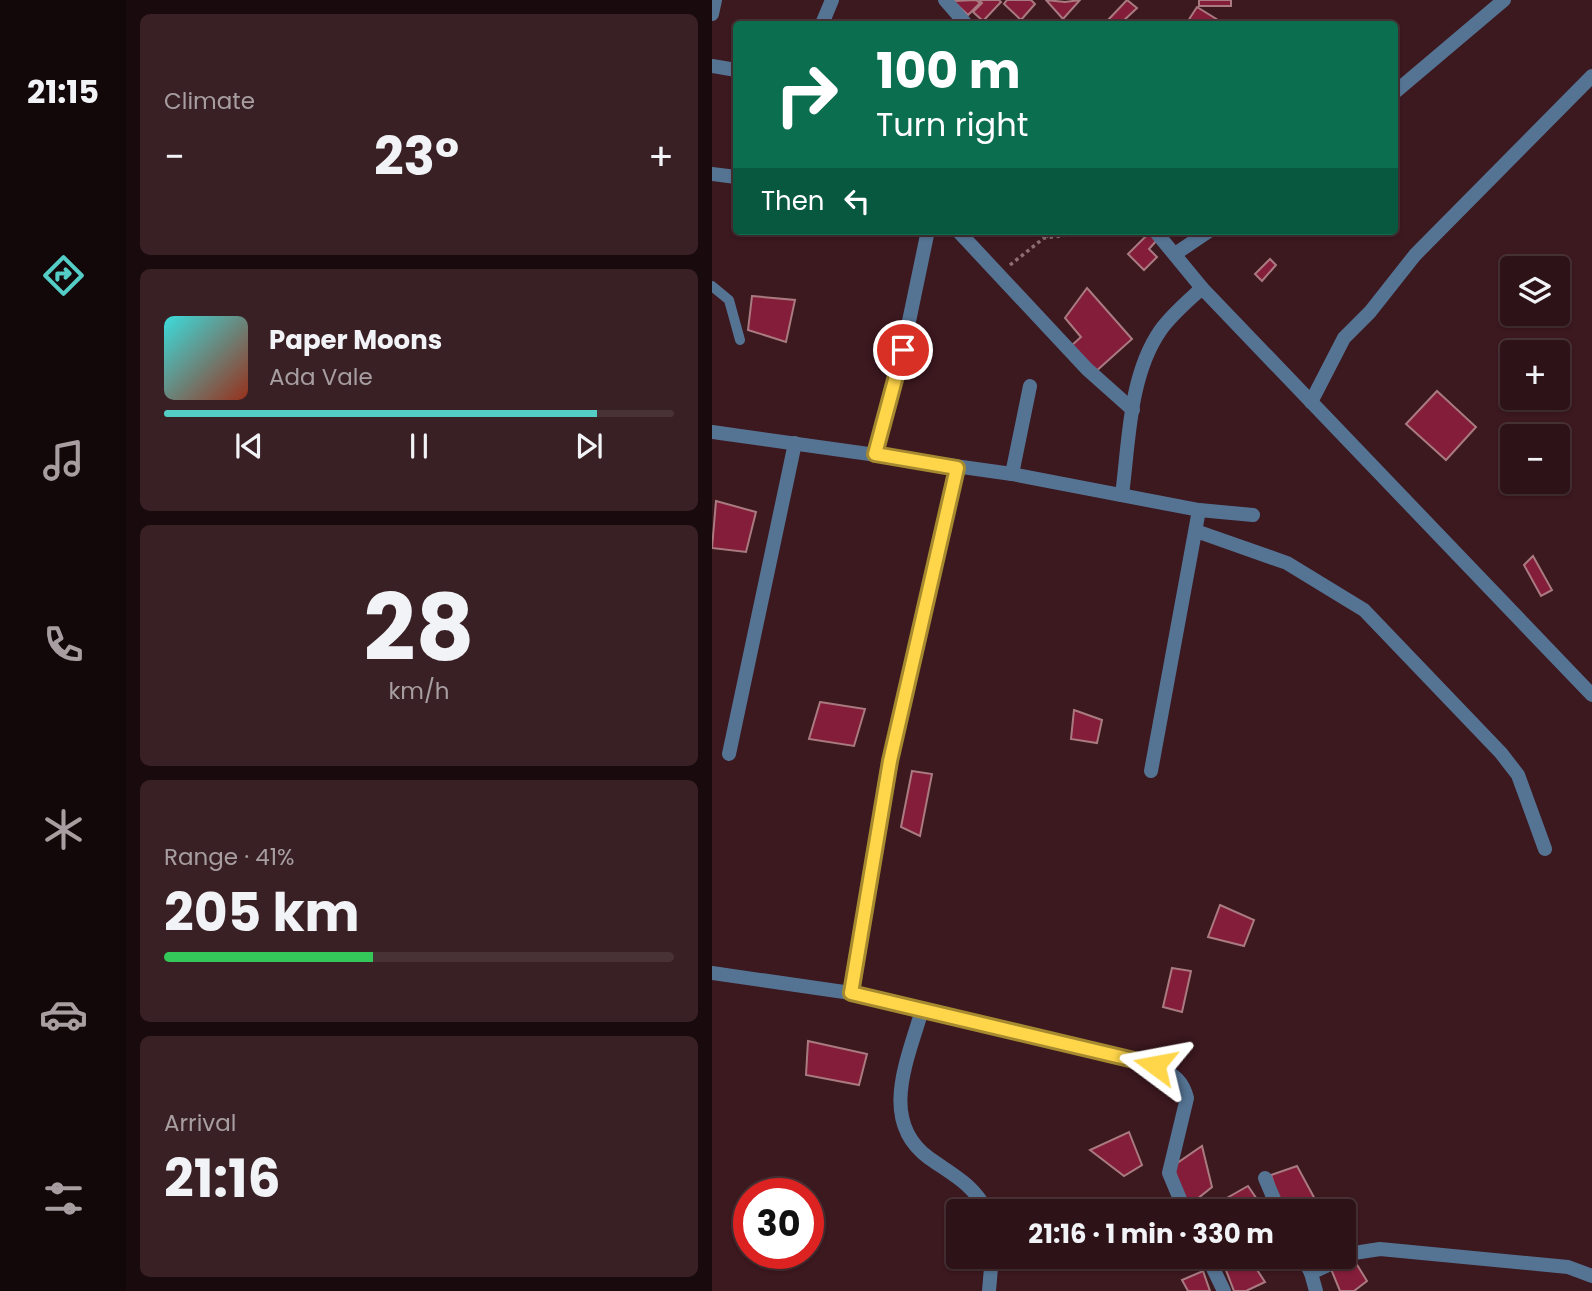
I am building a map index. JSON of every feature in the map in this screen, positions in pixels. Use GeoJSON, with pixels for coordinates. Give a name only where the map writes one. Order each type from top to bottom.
{"type":"FeatureCollection","features":[{"type":"Feature","properties":{"kind":"street"},"geometry":{"type":"LineString","coordinates":[[712,14],[715,0]]}},
{"type":"Feature","properties":{"kind":"street"},"geometry":{"type":"LineString","coordinates":[[823,21],[832,0]]}},
{"type":"Feature","properties":{"kind":"street"},"geometry":{"type":"LineString","coordinates":[[945,0],[963,21]]}},
{"type":"Feature","properties":{"kind":"street"},"geometry":{"type":"LineString","coordinates":[[1398,90],[1504,0]]}},
{"type":"Feature","properties":{"kind":"street"},"geometry":{"type":"LineString","coordinates":[[712,66],[733,70]]}},
{"type":"Feature","properties":{"kind":"street"},"geometry":{"type":"LineString","coordinates":[[1311,402],[1344,338],[1415,255],[1592,76]]}},
{"type":"Feature","properties":{"kind":"street"},"geometry":{"type":"LineString","coordinates":[[712,174],[733,177]]}},
{"type":"Feature","properties":{"kind":"street"},"geometry":{"type":"LineString","coordinates":[[875,454],[903,350],[929,235]]}},
{"type":"Feature","properties":{"kind":"street"},"geometry":{"type":"LineString","coordinates":[[962,235],[1087,369],[1133,410]]}},
{"type":"Feature","properties":{"kind":"street"},"geometry":{"type":"LineString","coordinates":[[1158,235],[1202,288],[1592,695]]}},
{"type":"Feature","properties":{"kind":"street"},"geometry":{"type":"LineString","coordinates":[[1175,254],[1203,235]]}},
{"type":"Feature","properties":{"kind":"street"},"geometry":{"type":"LineString","coordinates":[[1123,495],[1133,410],[1146,358],[1161,330],[1202,288]]}},
{"type":"Feature","properties":{"kind":"street"},"geometry":{"type":"LineString","coordinates":[[1012,474],[1030,386]]}},
{"type":"Feature","properties":{"kind":"street"},"geometry":{"type":"LineString","coordinates":[[712,432],[1012,474],[1199,510],[1253,515]]}},
{"type":"Feature","properties":{"kind":"street"},"geometry":{"type":"LineString","coordinates":[[729,754],[795,443]]}},
{"type":"Feature","properties":{"kind":"street"},"geometry":{"type":"LineString","coordinates":[[851,993],[890,761],[957,468]]}},
{"type":"Feature","properties":{"kind":"street"},"geometry":{"type":"LineString","coordinates":[[1151,771],[1199,510]]}},
{"type":"Feature","properties":{"kind":"street"},"geometry":{"type":"LineString","coordinates":[[1196,531],[1287,563],[1364,610],[1501,753],[1518,775],[1544,849]]}},
{"type":"Feature","properties":{"kind":"street"},"geometry":{"type":"LineString","coordinates":[[712,973],[851,993],[1155,1065],[1177,1076],[1184,1085],[1187,1098],[1169,1173],[1180,1199]]}},
{"type":"Feature","properties":{"kind":"street"},"geometry":{"type":"LineString","coordinates":[[922,1010],[902,1081],[899,1104],[902,1124],[911,1141],[928,1157],[966,1181],[981,1199]]}},
{"type":"Feature","properties":{"kind":"street"},"geometry":{"type":"LineString","coordinates":[[1265,1178],[1273,1199]]}},
{"type":"Feature","properties":{"kind":"street"},"geometry":{"type":"LineString","coordinates":[[1311,1273],[1354,1253],[1380,1249],[1568,1267],[1592,1276]]}},
{"type":"Feature","properties":{"kind":"street"},"geometry":{"type":"LineString","coordinates":[[989,1291],[991,1269]]}},
{"type":"Feature","properties":{"kind":"street"},"geometry":{"type":"LineString","coordinates":[[1213,1269],[1224,1291]]}},
{"type":"Feature","properties":{"kind":"street"},"geometry":{"type":"LineString","coordinates":[[1309,1269],[1316,1291]]}},
{"type":"Feature","properties":{"kind":"lane"},"geometry":{"type":"LineString","coordinates":[[712,286],[729,300],[740,340]]}},
{"type":"Feature","properties":{"kind":"path"},"geometry":{"type":"LineString","coordinates":[[997,274],[1048,235]]}},
{"type":"Feature","properties":{"kind":"path"},"geometry":{"type":"LineString","coordinates":[[1044,239],[1072,235]]}},
{"type":"Feature","properties":{"kind":"building"},"geometry":{"type":"Polygon","coordinates":[[[976,0],[980,3],[968,15],[953,1],[976,0]]]}},
{"type":"Feature","properties":{"kind":"building"},"geometry":{"type":"Polygon","coordinates":[[[979,0],[1001,2],[983,21],[973,12],[982,3],[979,0]]]}},
{"type":"Feature","properties":{"kind":"building"},"geometry":{"type":"Polygon","coordinates":[[[1007,0],[1031,0],[1035,4],[1021,20],[1004,4],[1007,0]]]}},
{"type":"Feature","properties":{"kind":"building"},"geometry":{"type":"Polygon","coordinates":[[[1046,0],[1065,2],[1080,0],[1063,19],[1046,0]]]}},
{"type":"Feature","properties":{"kind":"building"},"geometry":{"type":"Polygon","coordinates":[[[1127,0],[1137,8],[1123,21],[1108,20],[1127,0]]]}},
{"type":"Feature","properties":{"kind":"building"},"geometry":{"type":"Polygon","coordinates":[[[1199,0],[1231,0],[1231,6],[1199,6],[1199,0]]]}},
{"type":"Feature","properties":{"kind":"building"},"geometry":{"type":"Polygon","coordinates":[[[1197,7],[1218,20],[1217,21],[1188,21],[1197,7]]]}},
{"type":"Feature","properties":{"kind":"building"},"geometry":{"type":"Polygon","coordinates":[[[1147,235],[1157,240],[1149,249],[1157,257],[1144,270],[1128,254],[1147,235]]]}},
{"type":"Feature","properties":{"kind":"building"},"geometry":{"type":"Polygon","coordinates":[[[1270,259],[1276,265],[1262,281],[1255,274],[1270,259]]]}},
{"type":"Feature","properties":{"kind":"building"},"geometry":{"type":"Polygon","coordinates":[[[1087,288],[1132,339],[1094,373],[1071,346],[1081,337],[1065,318],[1087,288]]]}},
{"type":"Feature","properties":{"kind":"building"},"geometry":{"type":"Polygon","coordinates":[[[752,296],[795,300],[786,342],[748,330],[752,296]]]}},
{"type":"Feature","properties":{"kind":"building"},"geometry":{"type":"Polygon","coordinates":[[[1437,391],[1476,427],[1446,460],[1406,424],[1437,391]]]}},
{"type":"Feature","properties":{"kind":"building"},"geometry":{"type":"Polygon","coordinates":[[[716,501],[756,512],[746,552],[712,548],[716,501]]]}},
{"type":"Feature","properties":{"kind":"building"},"geometry":{"type":"Polygon","coordinates":[[[1533,556],[1552,590],[1541,596],[1524,565],[1533,556]]]}},
{"type":"Feature","properties":{"kind":"building"},"geometry":{"type":"Polygon","coordinates":[[[820,702],[865,709],[854,746],[809,739],[820,702]]]}},
{"type":"Feature","properties":{"kind":"building"},"geometry":{"type":"Polygon","coordinates":[[[1074,710],[1102,720],[1097,743],[1071,739],[1074,710]]]}},
{"type":"Feature","properties":{"kind":"building"},"geometry":{"type":"Polygon","coordinates":[[[912,771],[932,774],[920,836],[901,827],[912,771]]]}},
{"type":"Feature","properties":{"kind":"building"},"geometry":{"type":"Polygon","coordinates":[[[1220,905],[1254,920],[1244,946],[1208,937],[1220,905]]]}},
{"type":"Feature","properties":{"kind":"building"},"geometry":{"type":"Polygon","coordinates":[[[1172,968],[1191,971],[1182,1012],[1163,1007],[1172,968]]]}},
{"type":"Feature","properties":{"kind":"building"},"geometry":{"type":"Polygon","coordinates":[[[808,1041],[867,1054],[859,1085],[806,1075],[808,1041]]]}},
{"type":"Feature","properties":{"kind":"building"},"geometry":{"type":"Polygon","coordinates":[[[1129,1132],[1142,1165],[1124,1176],[1090,1150],[1129,1132]]]}},
{"type":"Feature","properties":{"kind":"building"},"geometry":{"type":"Polygon","coordinates":[[[1202,1146],[1212,1187],[1197,1199],[1184,1199],[1173,1166],[1202,1146]]]}},
{"type":"Feature","properties":{"kind":"building"},"geometry":{"type":"Polygon","coordinates":[[[1297,1166],[1315,1199],[1278,1199],[1271,1175],[1297,1166]]]}},
{"type":"Feature","properties":{"kind":"building"},"geometry":{"type":"Polygon","coordinates":[[[1248,1186],[1257,1199],[1225,1199],[1248,1186]]]}},
{"type":"Feature","properties":{"kind":"building"},"geometry":{"type":"Polygon","coordinates":[[[1356,1263],[1367,1281],[1354,1291],[1340,1291],[1331,1269],[1356,1269],[1356,1263]]]}},
{"type":"Feature","properties":{"kind":"building"},"geometry":{"type":"Polygon","coordinates":[[[1225,1269],[1256,1269],[1265,1282],[1246,1291],[1234,1291],[1225,1269]]]}},
{"type":"Feature","properties":{"kind":"building"},"geometry":{"type":"Polygon","coordinates":[[[1203,1271],[1210,1291],[1188,1291],[1182,1280],[1203,1271]]]}},
{"type":"Feature","properties":{"kind":"route"},"geometry":{"type":"LineString","coordinates":[[903,350],[875,454],[957,468],[890,761],[851,993],[1155,1065]]}}]}
